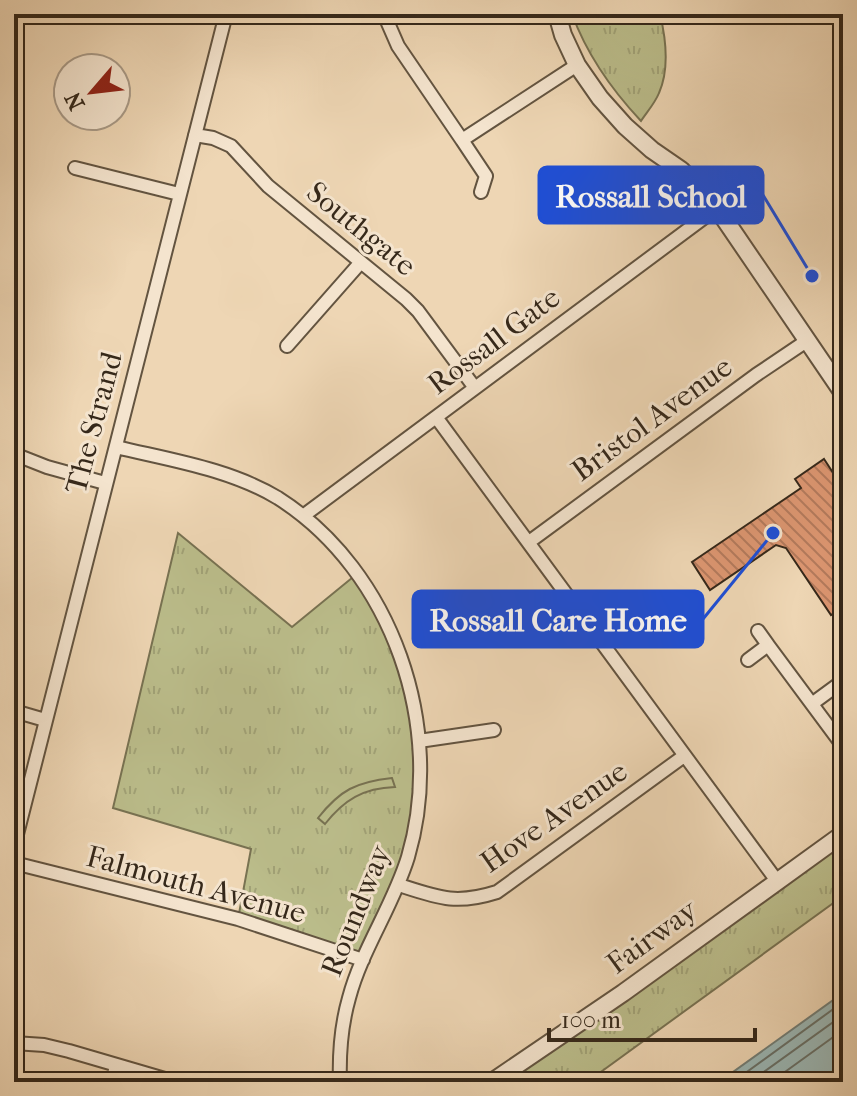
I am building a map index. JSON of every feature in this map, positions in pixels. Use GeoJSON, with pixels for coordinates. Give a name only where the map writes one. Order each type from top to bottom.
{"type":"FeatureCollection","features":[{"type":"Feature","properties":{"kind":"street","name":"The Strand"},"geometry":{"type":"LineString","coordinates":[[14,846],[226,14]]}},
{"type":"Feature","properties":{"kind":"street"},"geometry":{"type":"LineString","coordinates":[[384,14],[398,46],[486,176],[481,192]]}},
{"type":"Feature","properties":{"kind":"street"},"geometry":{"type":"LineString","coordinates":[[557,14],[577,65],[600,98],[625,126],[681,170],[717,208],[843,393]]}},
{"type":"Feature","properties":{"kind":"street"},"geometry":{"type":"LineString","coordinates":[[462,140],[577,65]]}},
{"type":"Feature","properties":{"kind":"street","name":"Southgate"},"geometry":{"type":"LineString","coordinates":[[195,135],[231,146],[268,186],[412,305],[475,388]]}},
{"type":"Feature","properties":{"kind":"street"},"geometry":{"type":"LineString","coordinates":[[75,168],[179,194]]}},
{"type":"Feature","properties":{"kind":"street","name":"Rossall Gate"},"geometry":{"type":"LineString","coordinates":[[303,516],[717,208]]}},
{"type":"Feature","properties":{"kind":"street"},"geometry":{"type":"LineString","coordinates":[[287,346],[361,262]]}},
{"type":"Feature","properties":{"kind":"street","name":"Bristol Avenue"},"geometry":{"type":"LineString","coordinates":[[529,542],[808,340]]}},
{"type":"Feature","properties":{"kind":"street"},"geometry":{"type":"LineString","coordinates":[[436,417],[777,881]]}},
{"type":"Feature","properties":{"kind":"street","name":"Roundway"},"geometry":{"type":"LineString","coordinates":[[116,447],[233,478],[278,498],[303,516],[358,573],[375,601],[399,654],[409,683],[419,741],[416,819],[399,885],[350,995],[341,1032],[340,1082]]}},
{"type":"Feature","properties":{"kind":"street"},"geometry":{"type":"LineString","coordinates":[[14,454],[105,483]]}},
{"type":"Feature","properties":{"kind":"street"},"geometry":{"type":"LineString","coordinates":[[758,631],[843,746]]}},
{"type":"Feature","properties":{"kind":"street"},"geometry":{"type":"LineString","coordinates":[[748,660],[768,645]]}},
{"type":"Feature","properties":{"kind":"street"},"geometry":{"type":"LineString","coordinates":[[813,703],[843,681]]}},
{"type":"Feature","properties":{"kind":"street"},"geometry":{"type":"LineString","coordinates":[[14,711],[45,720]]}},
{"type":"Feature","properties":{"kind":"street"},"geometry":{"type":"LineString","coordinates":[[419,741],[494,730]]}},
{"type":"Feature","properties":{"kind":"street","name":"Hove Avenue"},"geometry":{"type":"LineString","coordinates":[[399,885],[439,898],[458,900],[476,899],[497,892],[684,756]]}},
{"type":"Feature","properties":{"kind":"street","name":"Fairway"},"geometry":{"type":"LineString","coordinates":[[492,1082],[623,993],[843,834]]}},
{"type":"Feature","properties":{"kind":"street","name":"Falmouth Avenue"},"geometry":{"type":"LineString","coordinates":[[14,863],[238,919],[363,960]]}},
{"type":"Feature","properties":{"kind":"street"},"geometry":{"type":"LineString","coordinates":[[14,1043],[56,1048],[175,1082]]}},
{"type":"Feature","properties":{"kind":"street"},"geometry":{"type":"LineString","coordinates":[[112,1082],[116,1066]]}},
{"type":"Feature","properties":{"kind":"green space"},"geometry":{"type":"Polygon","coordinates":[[[572,14],[660,14],[665,43],[665,74],[657,97],[641,121],[601,71],[572,14]]]}},
{"type":"Feature","properties":{"kind":"green space"},"geometry":{"type":"Polygon","coordinates":[[[178,533],[292,627],[358,573],[387,627],[419,741],[409,853],[363,960],[238,919],[251,849],[113,808],[178,533]]]}},
{"type":"Feature","properties":{"kind":"green space"},"geometry":{"type":"Polygon","coordinates":[[[392,778],[395,787],[373,790],[355,797],[339,808],[325,824],[318,818],[334,800],[350,789],[392,778]]]}},
{"type":"Feature","properties":{"kind":"green space"},"geometry":{"type":"Polygon","coordinates":[[[843,834],[843,896],[587,1082],[492,1082],[843,834]]]}},
{"type":"Feature","properties":{"kind":"water"},"geometry":{"type":"Polygon","coordinates":[[[843,993],[843,1082],[719,1082],[843,993]]]}},
{"type":"Feature","properties":{"kind":"building"},"geometry":{"type":"Polygon","coordinates":[[[824,459],[843,488],[843,607],[831,615],[786,548],[776,545],[710,590],[692,562],[801,488],[795,479],[824,459]]]}},
{"type":"Feature","properties":{"kind":"place","name":"Rossall School"},"geometry":{"type":"Point","coordinates":[812,276]}},
{"type":"Feature","properties":{"kind":"place","name":"Rossall Care Home"},"geometry":{"type":"Point","coordinates":[773,533]}}]}
